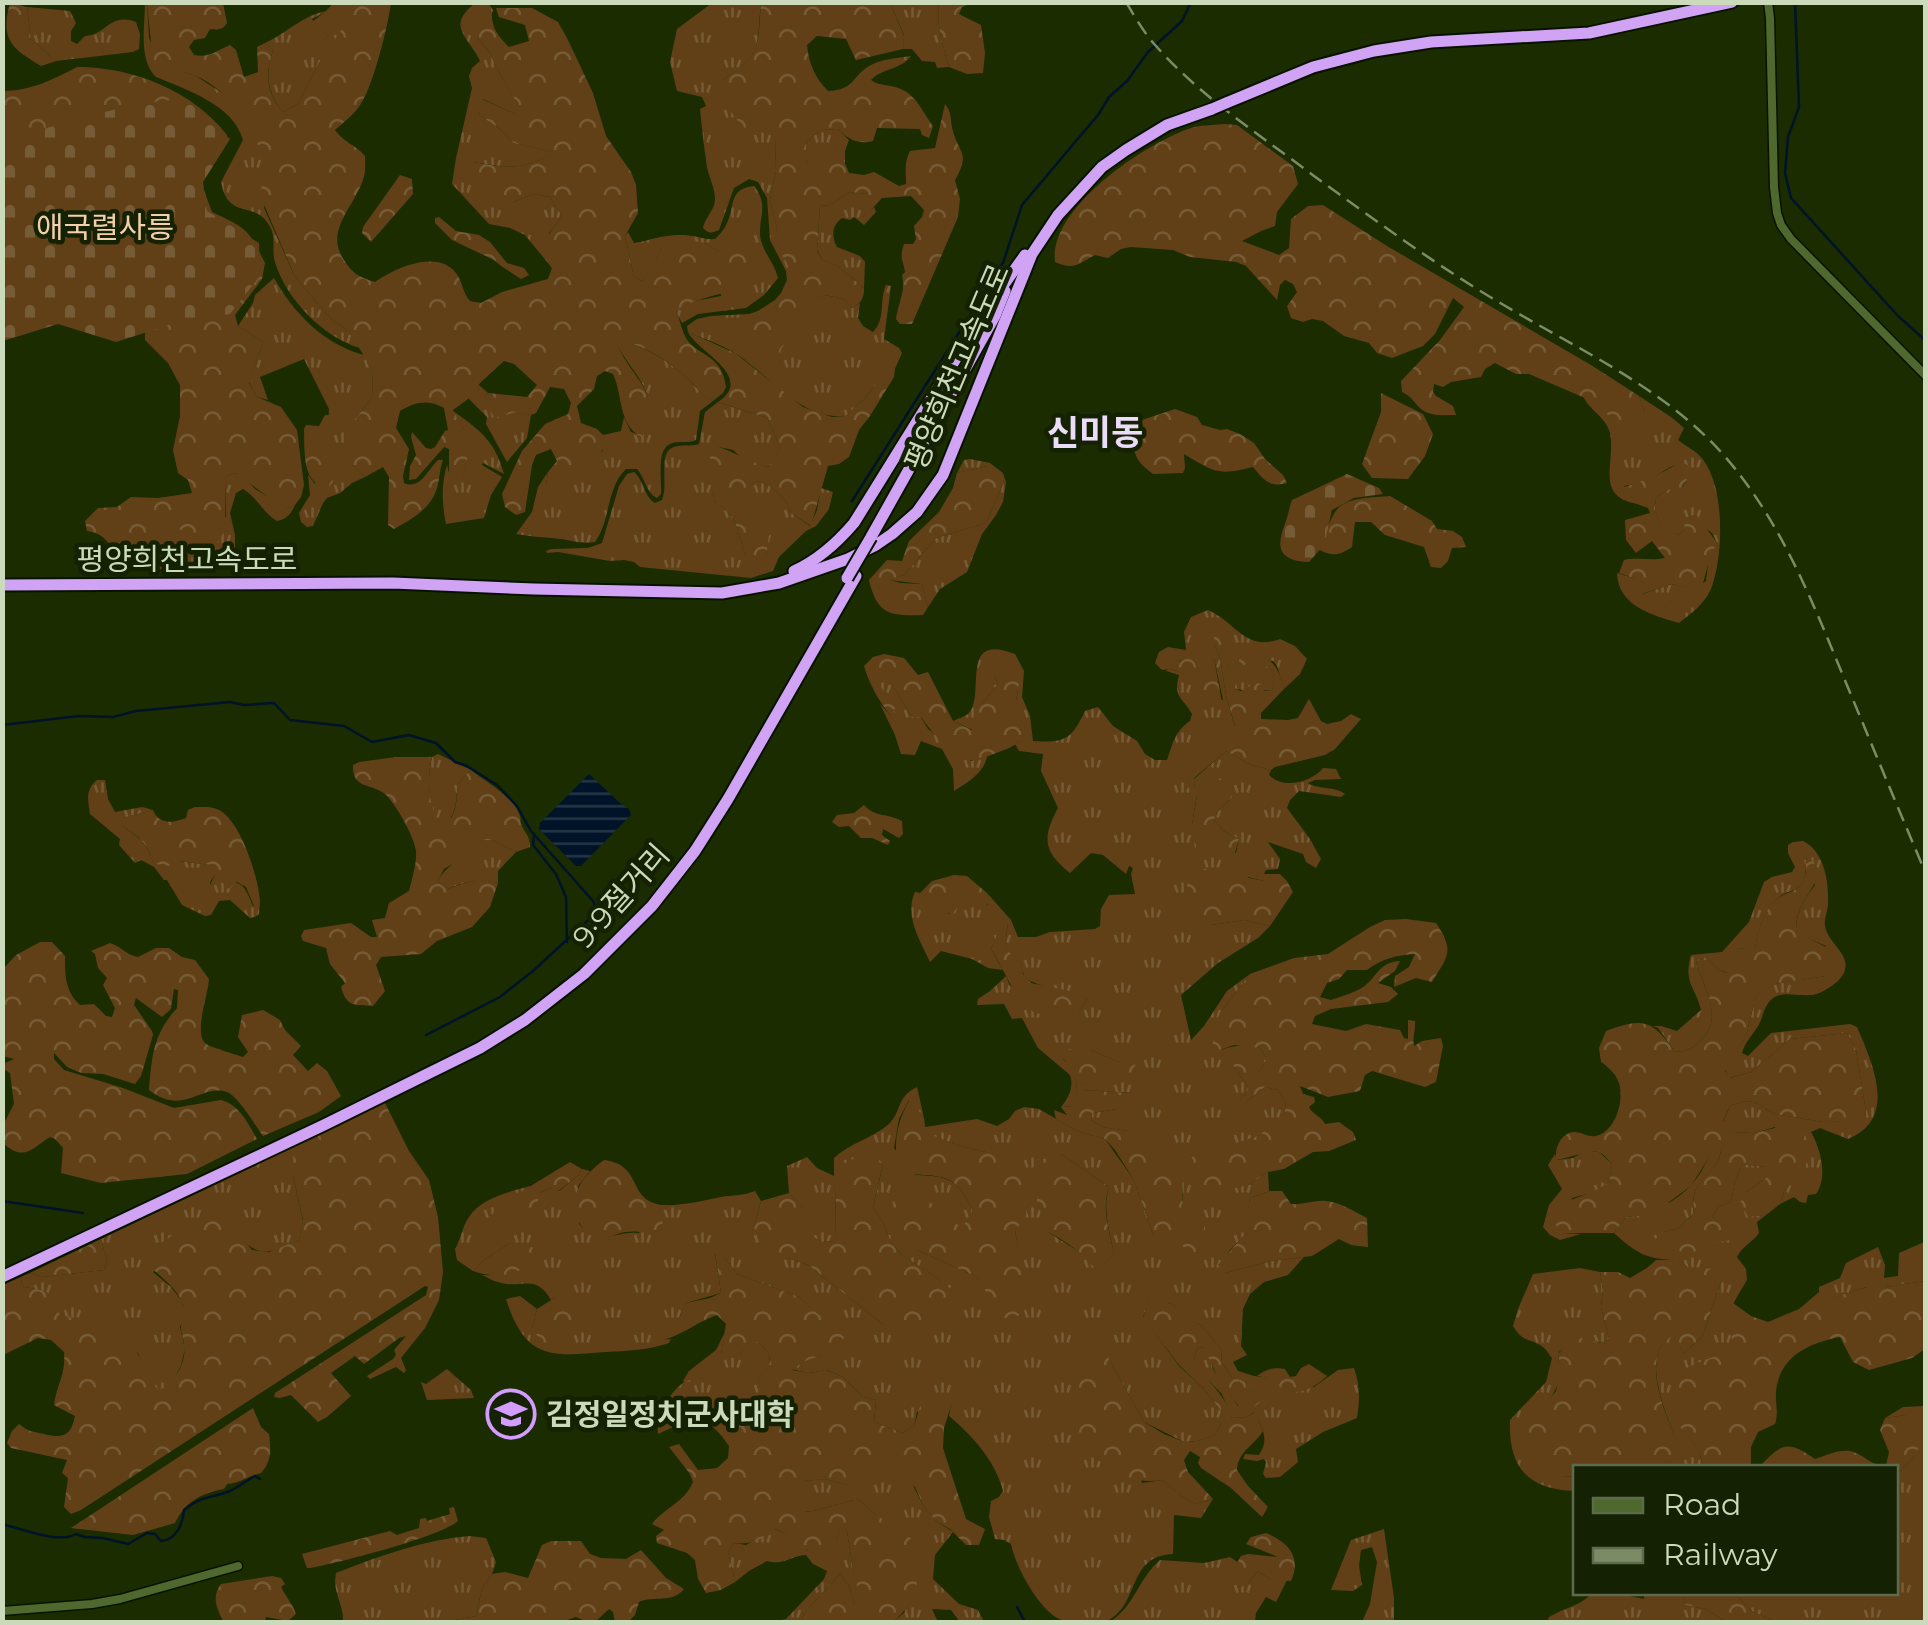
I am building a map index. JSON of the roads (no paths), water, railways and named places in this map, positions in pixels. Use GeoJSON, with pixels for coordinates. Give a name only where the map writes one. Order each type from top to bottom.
{"type":"FeatureCollection","features":[{"type":"Feature","properties":{"kind":"highway","name":"평양희천고속도로"},"geometry":{"type":"LineString","coordinates":[[2,583],[172,577],[703,590],[770,581],[814,561],[854,523],[988,307],[1017,277],[1058,215],[1102,167],[1150,133],[1307,64],[1386,42],[1585,28],[1710,2]]}},
{"type":"Feature","properties":{"kind":"highway","name":"평양희천고속도로"},"geometry":{"type":"LineString","coordinates":[[1217,104],[1313,67],[1374,50],[1431,42],[1588,32],[1732,2]]}},
{"type":"Feature","properties":{"kind":"highway","name":"평양희천고속도로"},"geometry":{"type":"LineString","coordinates":[[2,583],[393,582],[722,593],[759,588],[848,559],[876,544],[906,523],[930,496],[954,450],[1017,277]]}},
{"type":"Feature","properties":{"kind":"highway","name":"9·9절거리"},"geometry":{"type":"LineString","coordinates":[[2,1273],[324,1125],[480,1048],[525,1020],[584,974],[652,906],[722,810],[1017,277]]}},
{"type":"Feature","properties":{"kind":"main road"},"geometry":{"type":"LineString","coordinates":[[1768,2],[1774,187],[1781,224],[1798,248],[1926,376]]}},
{"type":"Feature","properties":{"kind":"main road"},"geometry":{"type":"LineString","coordinates":[[2,1611],[120,1599],[238,1566]]}},
{"type":"Feature","properties":{"kind":"water"},"geometry":{"type":"Polygon","coordinates":[[[589,774],[631,815],[581,866],[576,866],[539,829],[540,823],[589,774]]]}},
{"type":"Feature","properties":{"kind":"waterway"},"geometry":{"type":"LineString","coordinates":[[852,501],[1003,263],[1022,205],[1148,52],[1182,21],[1191,2]]}},
{"type":"Feature","properties":{"kind":"waterway"},"geometry":{"type":"LineString","coordinates":[[1795,2],[1799,107],[1788,137],[1785,173],[1791,198],[1898,316],[1926,341]]}},
{"type":"Feature","properties":{"kind":"waterway"},"geometry":{"type":"LineString","coordinates":[[2,725],[79,716],[113,717],[136,711],[230,702],[274,703],[290,720],[344,726],[372,742],[409,735],[436,743],[455,762],[497,785],[598,911],[500,997],[426,1035]]}},
{"type":"Feature","properties":{"kind":"waterway"},"geometry":{"type":"LineString","coordinates":[[534,836],[533,845],[556,874],[566,897],[567,942]]}},
{"type":"Feature","properties":{"kind":"waterway"},"geometry":{"type":"LineString","coordinates":[[2,1201],[83,1213]]}},
{"type":"Feature","properties":{"kind":"waterway"},"geometry":{"type":"LineString","coordinates":[[2,1524],[50,1537],[76,1534],[128,1544],[147,1533],[155,1534],[161,1541],[175,1534],[184,1510],[191,1505],[232,1490],[255,1476],[260,1479]]}},
{"type":"Feature","properties":{"kind":"waterway"},"geometry":{"type":"LineString","coordinates":[[1017,1607],[1025,1622]]}},
{"type":"Feature","properties":{"kind":"railway"},"geometry":{"type":"LineString","coordinates":[[1126,2],[1173,65],[1252,130],[1454,274],[1645,388],[1721,452],[1760,503],[1792,559],[1926,874]]}},
{"type":"Feature","properties":{"kind":"place","name":"김정일정치군사대학"},"geometry":{"type":"Point","coordinates":[511,1414]}},
{"type":"Feature","properties":{"kind":"district","name":"신미동"},"geometry":{"type":"Point","coordinates":[1095,432]}},
{"type":"Feature","properties":{"kind":"park label","name":"애국렬사릉"},"geometry":{"type":"Point","coordinates":[105,227]}}]}
